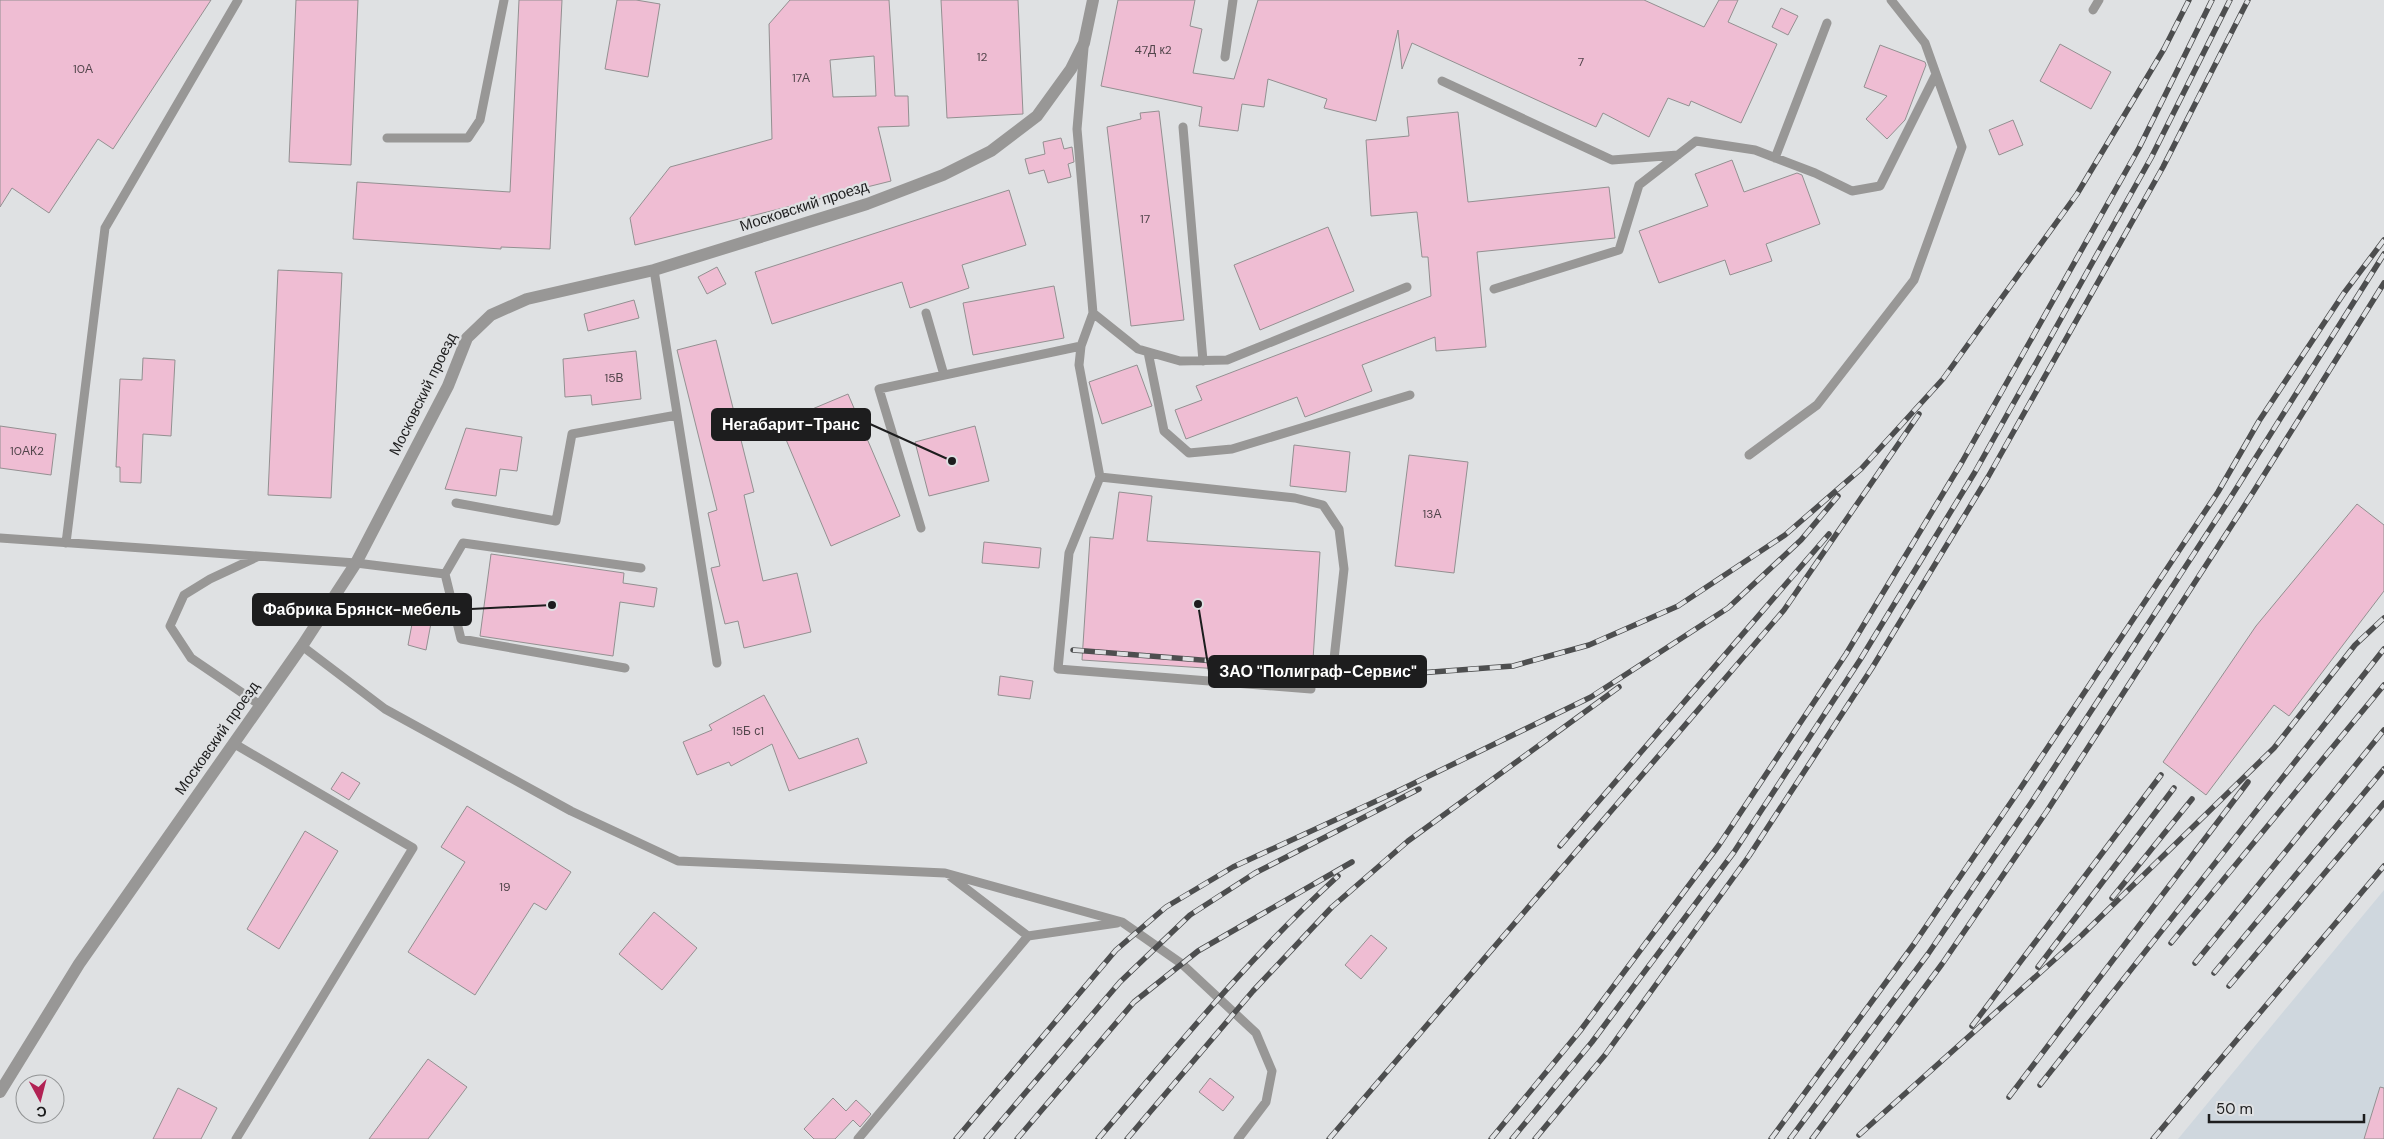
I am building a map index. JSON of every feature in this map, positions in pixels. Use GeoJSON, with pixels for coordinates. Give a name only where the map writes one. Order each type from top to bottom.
{"type":"FeatureCollection","features":[{"type":"Feature","properties":{"kind":"street","name":"Московский проезд"},"geometry":{"type":"LineString","coordinates":[[0,1092],[79,964],[302,646],[356,564],[448,386],[467,338],[490,314],[528,299],[654,270],[868,204],[943,175],[991,151],[1038,116],[1071,69],[1084,43],[1094,0]]}},
{"type":"Feature","properties":{"kind":"lane"},"geometry":{"type":"LineString","coordinates":[[66,543],[105,228],[238,0]]}},
{"type":"Feature","properties":{"kind":"lane"},"geometry":{"type":"LineString","coordinates":[[387,138],[468,138],[480,120],[504,0]]}},
{"type":"Feature","properties":{"kind":"lane"},"geometry":{"type":"LineString","coordinates":[[1225,57],[1233,0]]}},
{"type":"Feature","properties":{"kind":"lane"},"geometry":{"type":"LineString","coordinates":[[1749,455],[1817,405],[1914,280],[1962,147],[1925,43],[1891,0]]}},
{"type":"Feature","properties":{"kind":"lane"},"geometry":{"type":"LineString","coordinates":[[2093,10],[2098,0]]}},
{"type":"Feature","properties":{"kind":"lane"},"geometry":{"type":"LineString","coordinates":[[1775,158],[1827,23]]}},
{"type":"Feature","properties":{"kind":"lane"},"geometry":{"type":"LineString","coordinates":[[1084,43],[1078,129],[1093,313],[1081,346],[1079,365],[1100,477],[1069,553],[1058,669],[1312,689]]}},
{"type":"Feature","properties":{"kind":"lane"},"geometry":{"type":"LineString","coordinates":[[1494,289],[1619,250],[1639,185],[1696,141],[1755,150],[1815,173],[1852,191],[1880,186],[1936,74]]}},
{"type":"Feature","properties":{"kind":"lane"},"geometry":{"type":"LineString","coordinates":[[1442,81],[1612,160],[1678,155]]}},
{"type":"Feature","properties":{"kind":"lane"},"geometry":{"type":"LineString","coordinates":[[1183,127],[1203,361]]}},
{"type":"Feature","properties":{"kind":"lane"},"geometry":{"type":"LineString","coordinates":[[654,270],[718,663]]}},
{"type":"Feature","properties":{"kind":"lane"},"geometry":{"type":"LineString","coordinates":[[1093,313],[1138,349],[1180,361],[1227,360],[1407,287]]}},
{"type":"Feature","properties":{"kind":"lane"},"geometry":{"type":"LineString","coordinates":[[926,313],[944,375]]}},
{"type":"Feature","properties":{"kind":"lane"},"geometry":{"type":"LineString","coordinates":[[921,528],[880,388],[1081,346]]}},
{"type":"Feature","properties":{"kind":"lane"},"geometry":{"type":"LineString","coordinates":[[1148,352],[1164,430],[1189,453],[1232,449],[1410,395]]}},
{"type":"Feature","properties":{"kind":"lane"},"geometry":{"type":"LineString","coordinates":[[456,503],[556,521],[572,434],[677,415]]}},
{"type":"Feature","properties":{"kind":"lane"},"geometry":{"type":"LineString","coordinates":[[1100,477],[1295,498],[1323,505],[1339,529],[1344,569],[1334,659]]}},
{"type":"Feature","properties":{"kind":"lane"},"geometry":{"type":"LineString","coordinates":[[0,538],[259,556],[445,574]]}},
{"type":"Feature","properties":{"kind":"lane"},"geometry":{"type":"LineString","coordinates":[[625,668],[461,639],[445,574],[463,543],[641,568]]}},
{"type":"Feature","properties":{"kind":"lane"},"geometry":{"type":"LineString","coordinates":[[259,556],[210,579],[184,595],[170,626],[191,658],[260,705]]}},
{"type":"Feature","properties":{"kind":"lane"},"geometry":{"type":"LineString","coordinates":[[302,646],[385,709],[571,810],[678,861],[946,873],[1122,922],[1136,933],[1158,945],[1182,964],[1256,1033],[1272,1071],[1266,1102],[1238,1139]]}},
{"type":"Feature","properties":{"kind":"lane"},"geometry":{"type":"LineString","coordinates":[[233,743],[413,848],[236,1139]]}},
{"type":"Feature","properties":{"kind":"lane"},"geometry":{"type":"LineString","coordinates":[[946,873],[1028,936]]}},
{"type":"Feature","properties":{"kind":"lane"},"geometry":{"type":"LineString","coordinates":[[858,1139],[1028,936],[1122,922]]}},
{"type":"Feature","properties":{"kind":"shaded area"},"geometry":{"type":"Polygon","coordinates":[[[2384,890],[2384,1139],[2178,1139],[2384,890]]]}},
{"type":"Feature","properties":{"kind":"building"},"geometry":{"type":"Polygon","coordinates":[[[0,0],[211,0],[113,149],[98,139],[49,213],[12,188],[0,207],[0,0]]]}},
{"type":"Feature","properties":{"kind":"building"},"geometry":{"type":"Polygon","coordinates":[[[296,0],[358,0],[351,165],[289,162],[296,0]]]}},
{"type":"Feature","properties":{"kind":"building"},"geometry":{"type":"Polygon","coordinates":[[[519,0],[562,0],[550,249],[501,247],[501,249],[353,239],[357,182],[510,192],[519,0]]]}},
{"type":"Feature","properties":{"kind":"building"},"geometry":{"type":"Polygon","coordinates":[[[617,0],[636,0],[660,4],[648,77],[605,69],[617,0]]]}},
{"type":"Feature","properties":{"kind":"building"},"geometry":{"type":"Polygon","coordinates":[[[790,0],[889,0],[895,96],[908,96],[909,126],[878,127],[891,181],[635,245],[630,218],[670,167],[772,139],[769,24],[790,0]],[[874,56],[830,60],[833,97],[876,96],[874,56]]]}},
{"type":"Feature","properties":{"kind":"building"},"geometry":{"type":"Polygon","coordinates":[[[941,0],[1018,0],[1023,114],[947,118],[941,0]]]}},
{"type":"Feature","properties":{"kind":"building"},"geometry":{"type":"Polygon","coordinates":[[[1118,0],[1195,0],[1190,26],[1202,29],[1193,73],[1234,79],[1258,0],[1644,0],[1704,27],[1719,0],[1738,0],[1728,22],[1777,44],[1741,123],[1691,101],[1689,106],[1668,98],[1649,137],[1603,113],[1596,127],[1412,43],[1402,69],[1398,30],[1376,121],[1324,108],[1327,99],[1268,79],[1264,107],[1242,104],[1238,131],[1199,126],[1202,107],[1101,86],[1118,0]]]}},
{"type":"Feature","properties":{"kind":"building"},"geometry":{"type":"Polygon","coordinates":[[[1781,8],[1798,16],[1788,35],[1772,27],[1781,8]]]}},
{"type":"Feature","properties":{"kind":"building"},"geometry":{"type":"Polygon","coordinates":[[[2060,44],[2111,72],[2091,109],[2040,81],[2060,44]]]}},
{"type":"Feature","properties":{"kind":"building"},"geometry":{"type":"Polygon","coordinates":[[[1880,45],[1925,62],[1926,65],[1905,120],[1887,139],[1866,119],[1887,96],[1864,87],[1880,45]]]}},
{"type":"Feature","properties":{"kind":"building"},"geometry":{"type":"Polygon","coordinates":[[[1159,111],[1184,320],[1131,326],[1107,127],[1141,119],[1140,113],[1159,111]]]}},
{"type":"Feature","properties":{"kind":"building"},"geometry":{"type":"Polygon","coordinates":[[[1458,112],[1468,202],[1609,187],[1615,238],[1477,252],[1486,347],[1436,351],[1435,337],[1362,365],[1372,391],[1305,417],[1297,397],[1186,439],[1175,410],[1202,400],[1196,386],[1431,296],[1428,257],[1422,257],[1417,212],[1371,216],[1366,140],[1409,136],[1407,117],[1458,112]]]}},
{"type":"Feature","properties":{"kind":"building"},"geometry":{"type":"Polygon","coordinates":[[[2013,120],[2023,145],[1999,155],[1989,130],[2013,120]]]}},
{"type":"Feature","properties":{"kind":"building"},"geometry":{"type":"Polygon","coordinates":[[[1061,138],[1064,149],[1072,147],[1074,162],[1068,164],[1071,177],[1048,183],[1044,170],[1029,174],[1025,159],[1045,154],[1043,142],[1061,138]]]}},
{"type":"Feature","properties":{"kind":"building"},"geometry":{"type":"Polygon","coordinates":[[[1732,160],[1744,192],[1797,173],[1802,175],[1820,224],[1766,244],[1772,261],[1730,275],[1725,260],[1659,283],[1639,231],[1708,206],[1695,174],[1732,160]]]}},
{"type":"Feature","properties":{"kind":"building"},"geometry":{"type":"Polygon","coordinates":[[[1009,190],[1026,245],[962,265],[969,288],[910,308],[902,282],[772,324],[755,272],[1009,190]]]}},
{"type":"Feature","properties":{"kind":"building"},"geometry":{"type":"Polygon","coordinates":[[[1328,227],[1354,291],[1260,330],[1234,265],[1328,227]]]}},
{"type":"Feature","properties":{"kind":"building"},"geometry":{"type":"Polygon","coordinates":[[[717,267],[726,284],[707,294],[698,277],[717,267]]]}},
{"type":"Feature","properties":{"kind":"building"},"geometry":{"type":"Polygon","coordinates":[[[278,270],[342,273],[331,498],[268,495],[278,270]]]}},
{"type":"Feature","properties":{"kind":"building"},"geometry":{"type":"Polygon","coordinates":[[[1054,286],[1064,338],[973,355],[963,303],[1054,286]]]}},
{"type":"Feature","properties":{"kind":"building"},"geometry":{"type":"Polygon","coordinates":[[[634,300],[639,318],[588,331],[584,314],[634,300]]]}},
{"type":"Feature","properties":{"kind":"building"},"geometry":{"type":"Polygon","coordinates":[[[716,340],[754,492],[744,495],[763,581],[797,573],[811,632],[744,648],[738,621],[725,624],[711,568],[720,566],[708,513],[717,510],[677,350],[716,340]]]}},
{"type":"Feature","properties":{"kind":"building"},"geometry":{"type":"Polygon","coordinates":[[[636,351],[641,399],[592,405],[591,395],[565,397],[563,359],[636,351]]]}},
{"type":"Feature","properties":{"kind":"building"},"geometry":{"type":"Polygon","coordinates":[[[143,358],[175,360],[171,436],[143,434],[141,483],[120,482],[120,467],[116,467],[120,379],[142,380],[143,358]]]}},
{"type":"Feature","properties":{"kind":"building"},"geometry":{"type":"Polygon","coordinates":[[[1137,365],[1152,406],[1102,424],[1089,382],[1137,365]]]}},
{"type":"Feature","properties":{"kind":"building"},"geometry":{"type":"Polygon","coordinates":[[[848,394],[900,516],[831,546],[779,423],[848,394]]]}},
{"type":"Feature","properties":{"kind":"building"},"geometry":{"type":"Polygon","coordinates":[[[0,426],[56,434],[51,475],[0,468],[0,426]]]}},
{"type":"Feature","properties":{"kind":"building"},"geometry":{"type":"Polygon","coordinates":[[[975,426],[989,481],[929,496],[915,442],[975,426]]]}},
{"type":"Feature","properties":{"kind":"building"},"geometry":{"type":"Polygon","coordinates":[[[466,428],[522,437],[517,471],[500,469],[496,496],[445,489],[466,428]]]}},
{"type":"Feature","properties":{"kind":"building"},"geometry":{"type":"Polygon","coordinates":[[[1294,445],[1350,452],[1346,492],[1290,486],[1294,445]]]}},
{"type":"Feature","properties":{"kind":"building"},"geometry":{"type":"Polygon","coordinates":[[[1409,455],[1468,462],[1454,573],[1395,566],[1409,455]]]}},
{"type":"Feature","properties":{"kind":"building"},"geometry":{"type":"Polygon","coordinates":[[[1119,492],[1152,496],[1147,541],[1320,552],[1312,675],[1082,660],[1090,537],[1113,539],[1119,492]]]}},
{"type":"Feature","properties":{"kind":"building"},"geometry":{"type":"Polygon","coordinates":[[[2357,504],[2384,525],[2384,591],[2289,716],[2274,705],[2206,795],[2163,762],[2256,626],[2357,504]]]}},
{"type":"Feature","properties":{"kind":"building"},"geometry":{"type":"Polygon","coordinates":[[[984,542],[1041,548],[1039,568],[982,563],[984,542]]]}},
{"type":"Feature","properties":{"kind":"building"},"geometry":{"type":"Polygon","coordinates":[[[491,554],[624,573],[623,583],[657,588],[654,607],[620,602],[613,656],[480,636],[491,554]]]}},
{"type":"Feature","properties":{"kind":"building"},"geometry":{"type":"Polygon","coordinates":[[[413,619],[431,623],[426,650],[408,645],[413,619]]]}},
{"type":"Feature","properties":{"kind":"building"},"geometry":{"type":"Polygon","coordinates":[[[1000,676],[1033,681],[1030,699],[998,695],[1000,676]]]}},
{"type":"Feature","properties":{"kind":"building"},"geometry":{"type":"Polygon","coordinates":[[[764,695],[799,759],[858,738],[867,763],[789,791],[772,744],[731,766],[729,762],[697,775],[683,742],[712,730],[709,725],[764,695]]]}},
{"type":"Feature","properties":{"kind":"building"},"geometry":{"type":"Polygon","coordinates":[[[342,772],[360,783],[349,800],[331,789],[342,772]]]}},
{"type":"Feature","properties":{"kind":"building"},"geometry":{"type":"Polygon","coordinates":[[[467,806],[571,872],[546,910],[534,903],[475,995],[408,952],[465,862],[441,847],[467,806]]]}},
{"type":"Feature","properties":{"kind":"building"},"geometry":{"type":"Polygon","coordinates":[[[305,831],[338,851],[279,949],[247,929],[305,831]]]}},
{"type":"Feature","properties":{"kind":"building"},"geometry":{"type":"Polygon","coordinates":[[[654,912],[697,948],[662,990],[619,954],[654,912]]]}},
{"type":"Feature","properties":{"kind":"building"},"geometry":{"type":"Polygon","coordinates":[[[1371,935],[1387,948],[1361,979],[1345,965],[1371,935]]]}},
{"type":"Feature","properties":{"kind":"building"},"geometry":{"type":"Polygon","coordinates":[[[428,1059],[467,1087],[428,1139],[369,1139],[428,1059]]]}},
{"type":"Feature","properties":{"kind":"building"},"geometry":{"type":"Polygon","coordinates":[[[1210,1078],[1234,1097],[1223,1111],[1199,1092],[1210,1078]]]}},
{"type":"Feature","properties":{"kind":"building"},"geometry":{"type":"Polygon","coordinates":[[[2380,1087],[2384,1088],[2384,1139],[2364,1139],[2380,1087]]]}},
{"type":"Feature","properties":{"kind":"building"},"geometry":{"type":"Polygon","coordinates":[[[178,1088],[217,1108],[201,1139],[153,1139],[178,1088]]]}},
{"type":"Feature","properties":{"kind":"building"},"geometry":{"type":"Polygon","coordinates":[[[833,1098],[846,1111],[856,1100],[871,1114],[860,1127],[853,1120],[835,1139],[814,1139],[804,1129],[833,1098]]]}},
{"type":"Feature","properties":{"kind":"railway"},"geometry":{"type":"LineString","coordinates":[[1073,650],[1392,675],[1513,666],[1589,645],[1678,606],[1785,535],[1861,469],[1943,379],[2077,194],[2164,49],[2189,0]]}},
{"type":"Feature","properties":{"kind":"railway"},"geometry":{"type":"LineString","coordinates":[[1491,1139],[1580,1031],[1719,845],[1846,654],[1962,462],[2139,148],[2212,0]]}},
{"type":"Feature","properties":{"kind":"railway"},"geometry":{"type":"LineString","coordinates":[[1512,1139],[1592,1042],[1734,852],[1860,660],[1975,472],[2151,158],[2230,0]]}},
{"type":"Feature","properties":{"kind":"railway"},"geometry":{"type":"LineString","coordinates":[[1535,1139],[1605,1055],[1749,856],[1872,668],[1988,477],[2163,167],[2248,0]]}},
{"type":"Feature","properties":{"kind":"railway"},"geometry":{"type":"LineString","coordinates":[[1771,1139],[1914,944],[2018,792],[2218,492],[2259,421],[2344,293],[2384,240]]}},
{"type":"Feature","properties":{"kind":"railway"},"geometry":{"type":"LineString","coordinates":[[1790,1139],[1928,954],[2031,803],[2229,500],[2384,254]]}},
{"type":"Feature","properties":{"kind":"railway"},"geometry":{"type":"LineString","coordinates":[[1812,1139],[1942,964],[2047,811],[2252,494],[2384,283]]}},
{"type":"Feature","properties":{"kind":"railway"},"geometry":{"type":"LineString","coordinates":[[1329,1139],[1784,610],[1919,414]]}},
{"type":"Feature","properties":{"kind":"railway"},"geometry":{"type":"LineString","coordinates":[[956,1139],[1116,950],[1166,907],[1233,867],[1398,791],[1591,697],[1728,608],[1801,540],[1838,496]]}},
{"type":"Feature","properties":{"kind":"railway"},"geometry":{"type":"LineString","coordinates":[[1560,846],[1829,534]]}},
{"type":"Feature","properties":{"kind":"railway"},"geometry":{"type":"LineString","coordinates":[[1859,1135],[2082,935],[2274,748],[2355,645],[2384,618]]}},
{"type":"Feature","properties":{"kind":"railway"},"geometry":{"type":"LineString","coordinates":[[2040,1085],[2384,649]]}},
{"type":"Feature","properties":{"kind":"railway"},"geometry":{"type":"LineString","coordinates":[[2171,943],[2384,685]]}},
{"type":"Feature","properties":{"kind":"railway"},"geometry":{"type":"LineString","coordinates":[[1127,1139],[1253,991],[1332,907],[1408,841],[1619,687]]}},
{"type":"Feature","properties":{"kind":"railway"},"geometry":{"type":"LineString","coordinates":[[2195,963],[2384,730]]}},
{"type":"Feature","properties":{"kind":"railway"},"geometry":{"type":"LineString","coordinates":[[2214,973],[2384,769]]}},
{"type":"Feature","properties":{"kind":"railway"},"geometry":{"type":"LineString","coordinates":[[1972,1026],[2161,775]]}},
{"type":"Feature","properties":{"kind":"railway"},"geometry":{"type":"LineString","coordinates":[[2009,1097],[2248,782]]}},
{"type":"Feature","properties":{"kind":"railway"},"geometry":{"type":"LineString","coordinates":[[2038,967],[2174,788]]}},
{"type":"Feature","properties":{"kind":"railway"},"geometry":{"type":"LineString","coordinates":[[986,1139],[1120,982],[1190,915],[1255,873],[1419,789]]}},
{"type":"Feature","properties":{"kind":"railway"},"geometry":{"type":"LineString","coordinates":[[2112,898],[2192,799]]}},
{"type":"Feature","properties":{"kind":"railway"},"geometry":{"type":"LineString","coordinates":[[2229,986],[2384,803]]}},
{"type":"Feature","properties":{"kind":"railway"},"geometry":{"type":"LineString","coordinates":[[1017,1139],[1134,1002],[1198,951],[1352,862]]}},
{"type":"Feature","properties":{"kind":"railway"},"geometry":{"type":"LineString","coordinates":[[2153,1139],[2384,866]]}},
{"type":"Feature","properties":{"kind":"railway"},"geometry":{"type":"LineString","coordinates":[[1098,1139],[1185,1037],[1274,938],[1338,876]]}},
{"type":"Feature","properties":{"kind":"place","name":"Негабарит-Транс"},"geometry":{"type":"Point","coordinates":[952,461]}},
{"type":"Feature","properties":{"kind":"place","name":"ЗАО \"Полиграф-Сервис\""},"geometry":{"type":"Point","coordinates":[1198,604]}},
{"type":"Feature","properties":{"kind":"place","name":"Фабрика Брянск-мебель"},"geometry":{"type":"Point","coordinates":[552,605]}}]}
